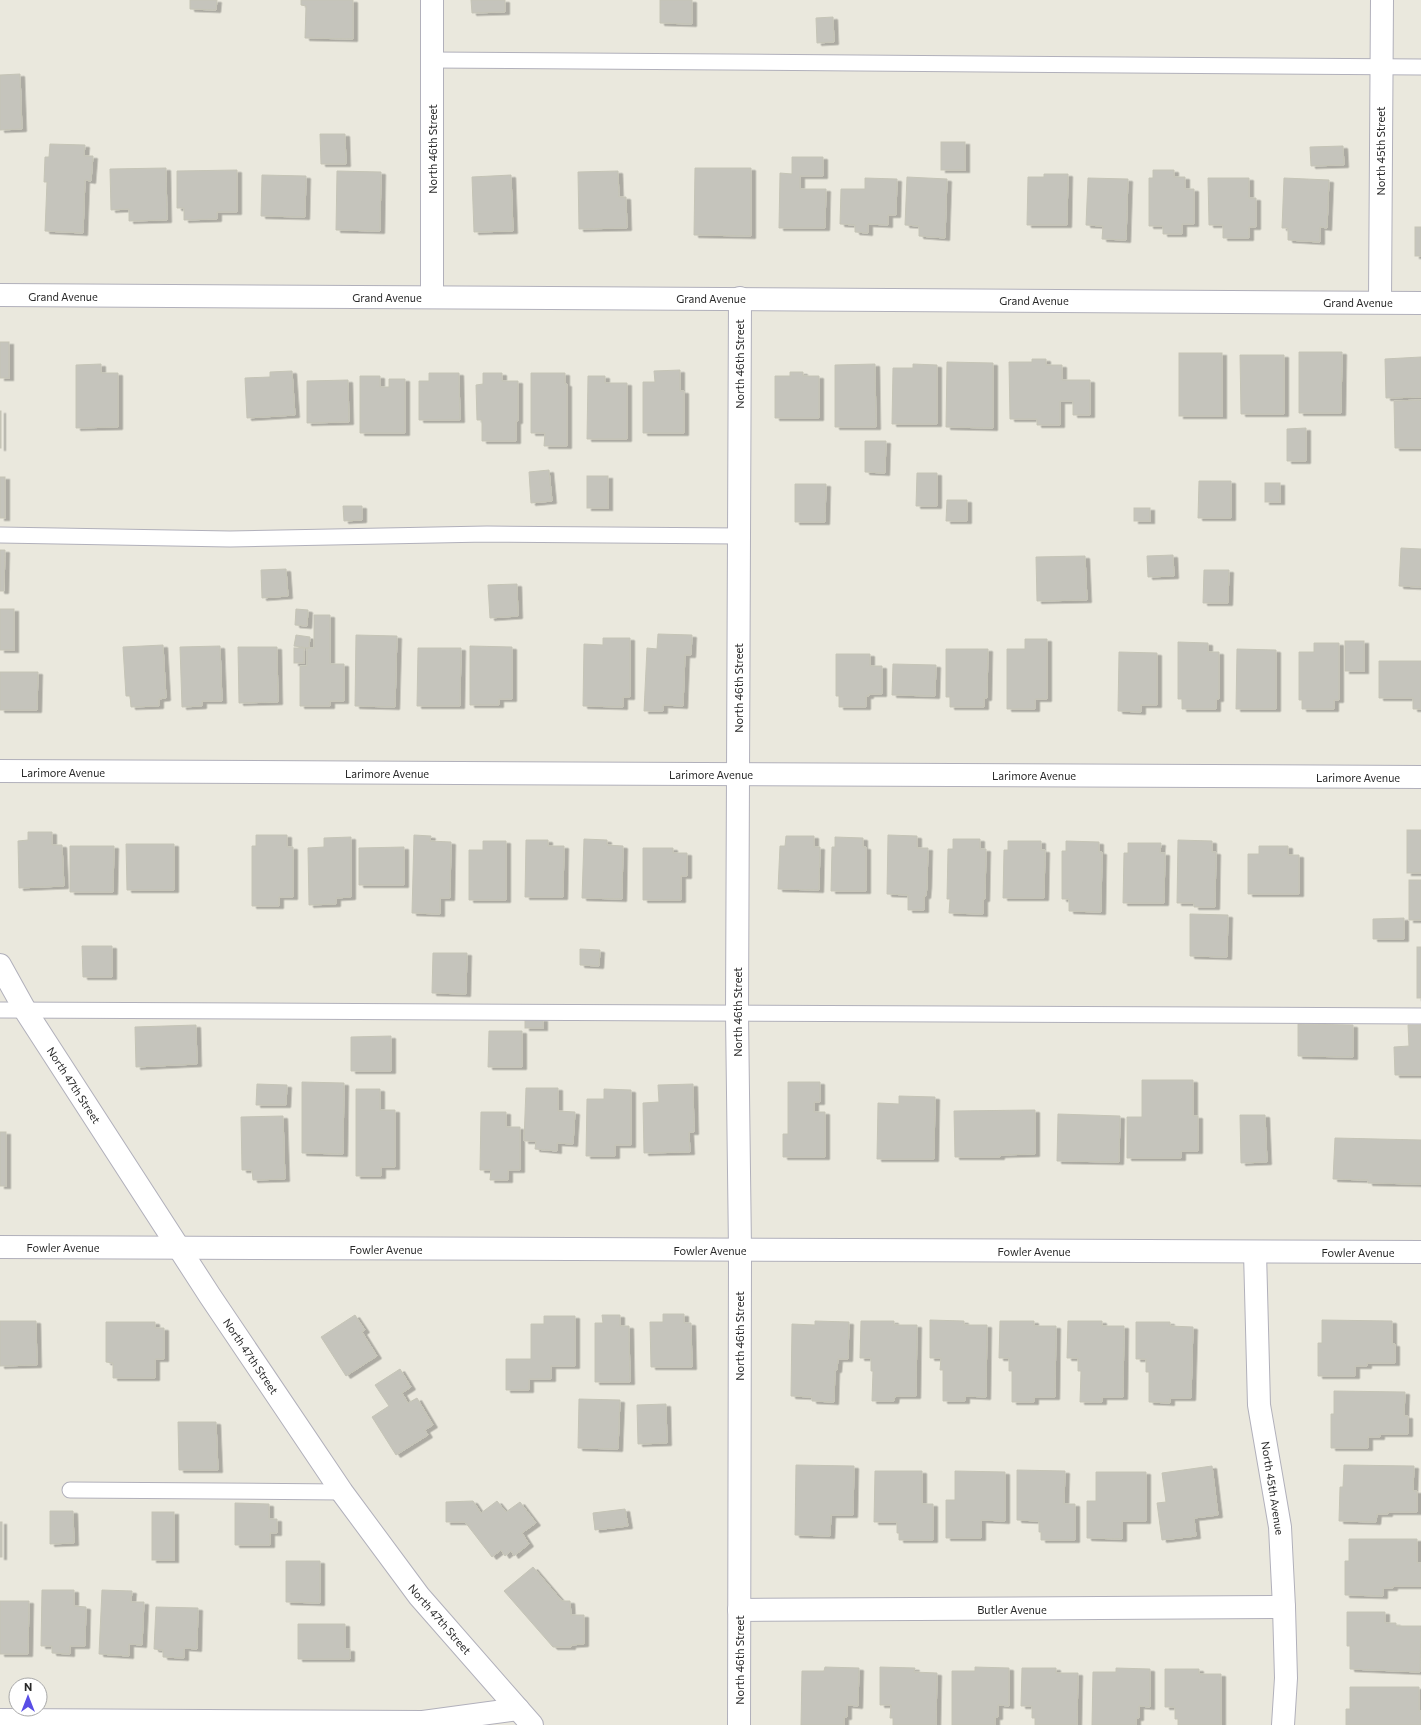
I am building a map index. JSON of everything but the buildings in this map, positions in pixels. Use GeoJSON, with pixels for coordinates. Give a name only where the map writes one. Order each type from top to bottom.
{"type":"FeatureCollection","features":[{"type":"Feature","properties":{"kind":"street","name":"North 46th Street"},"geometry":{"type":"LineString","coordinates":[[432,0],[432,297]]}},
{"type":"Feature","properties":{"kind":"street","name":"North 45th Street"},"geometry":{"type":"LineString","coordinates":[[1380,302],[1382,0]]}},
{"type":"Feature","properties":{"kind":"street","name":"Grand Avenue"},"geometry":{"type":"LineString","coordinates":[[0,295],[1421,302]]}},
{"type":"Feature","properties":{"kind":"street","name":"North 46th Street"},"geometry":{"type":"LineString","coordinates":[[739,1725],[740,1250],[737,1014],[740,298]]}},
{"type":"Feature","properties":{"kind":"street","name":"Larimore Avenue"},"geometry":{"type":"LineString","coordinates":[[0,771],[1421,778]]}},
{"type":"Feature","properties":{"kind":"street","name":"North 47th Street"},"geometry":{"type":"LineString","coordinates":[[0,966],[25,1010],[210,1296],[342,1492],[419,1596],[532,1725]]}},
{"type":"Feature","properties":{"kind":"street","name":"Fowler Avenue"},"geometry":{"type":"LineString","coordinates":[[0,1247],[1421,1252]]}},
{"type":"Feature","properties":{"kind":"street","name":"North 45th Avenue"},"geometry":{"type":"LineString","coordinates":[[1255,1252],[1259,1404],[1280,1527],[1286,1678],[1283,1725]]}},
{"type":"Feature","properties":{"kind":"street","name":"Butler Avenue"},"geometry":{"type":"LineString","coordinates":[[739,1610],[1284,1607]]}},
{"type":"Feature","properties":{"kind":"street"},"geometry":{"type":"LineString","coordinates":[[0,1720],[423,1722],[518,1709]]}},
{"type":"Feature","properties":{"kind":"lane"},"geometry":{"type":"LineString","coordinates":[[432,60],[1421,66]]}},
{"type":"Feature","properties":{"kind":"lane"},"geometry":{"type":"LineString","coordinates":[[0,535],[230,539],[487,534],[739,536]]}},
{"type":"Feature","properties":{"kind":"lane"},"geometry":{"type":"LineString","coordinates":[[0,1010],[1421,1016]]}},
{"type":"Feature","properties":{"kind":"lane"},"geometry":{"type":"LineString","coordinates":[[70,1490],[342,1492]]}}]}
